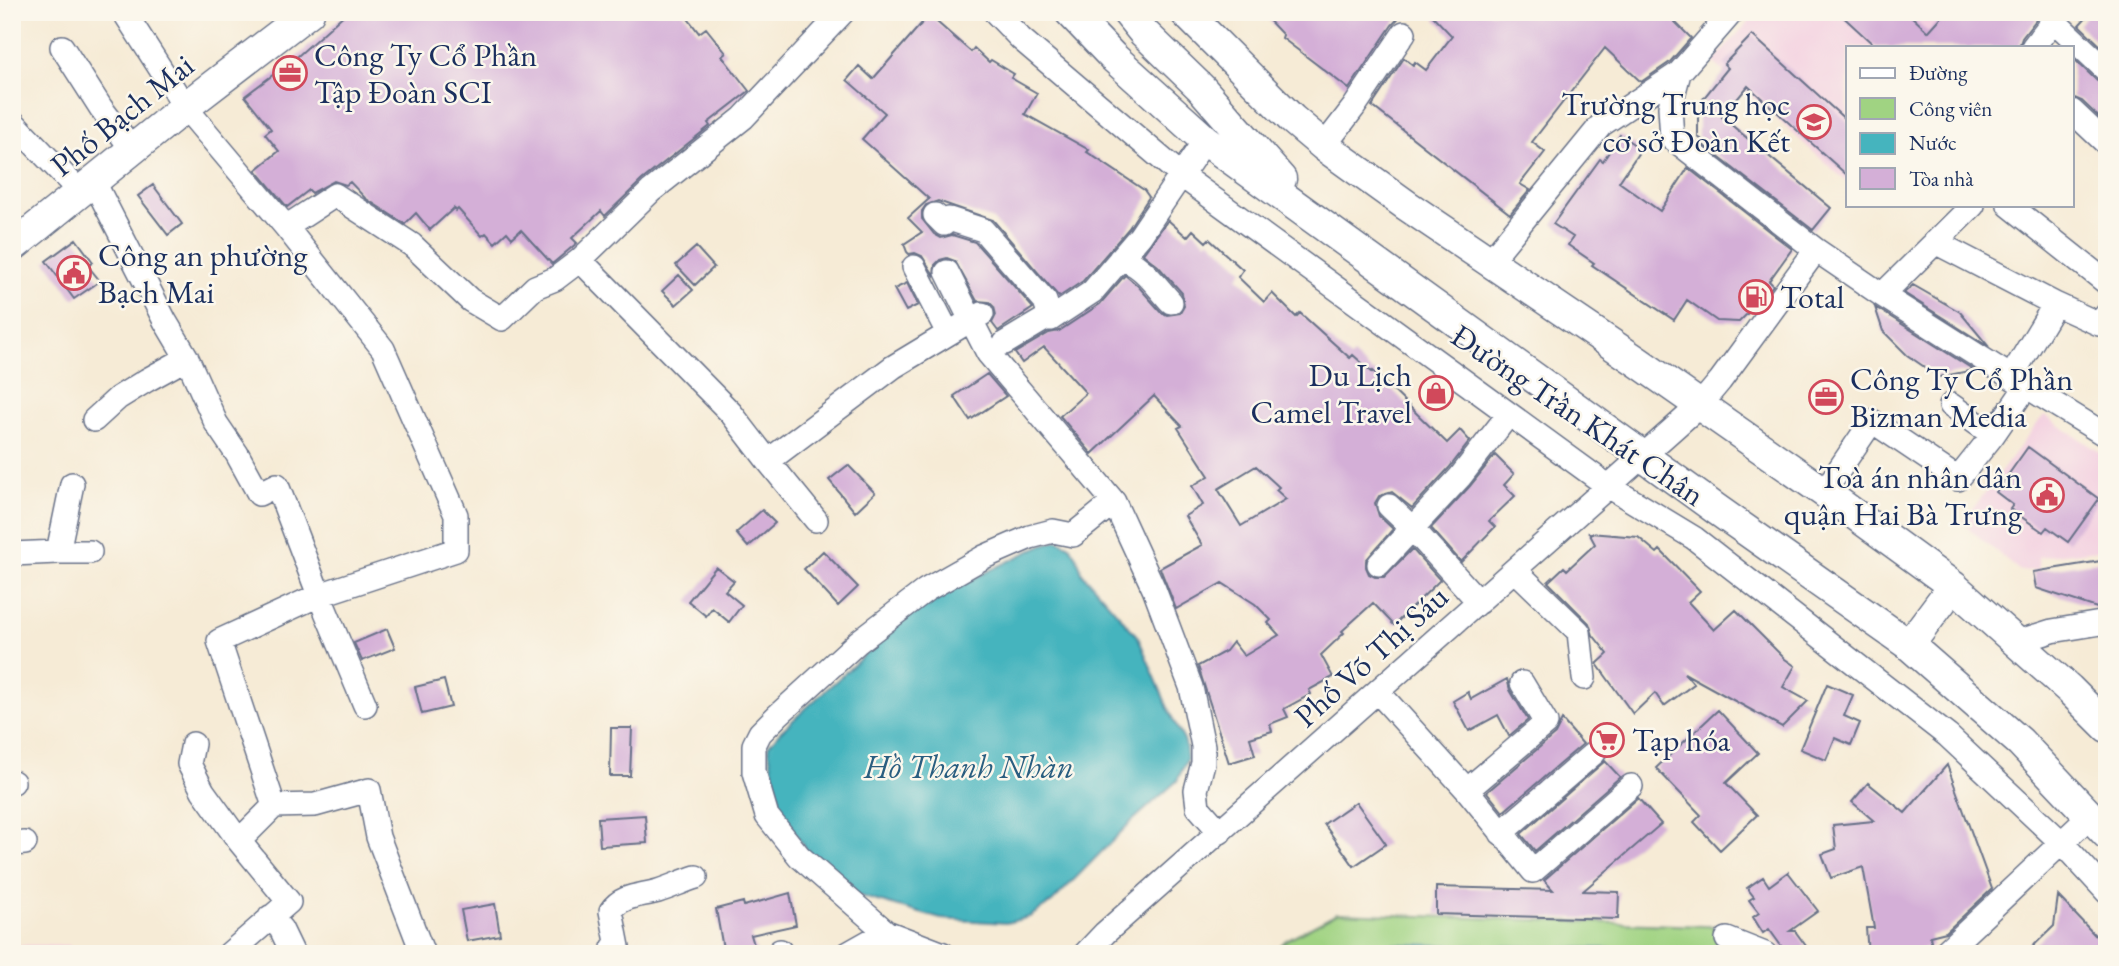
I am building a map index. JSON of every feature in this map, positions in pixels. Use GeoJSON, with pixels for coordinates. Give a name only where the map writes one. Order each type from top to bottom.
{"type":"FeatureCollection","features":[{"type":"Feature","properties":{"kind":"main road","name":"Phố Bạch Mai"},"geometry":{"type":"LineString","coordinates":[[12,247],[185,107],[309,12]]}},
{"type":"Feature","properties":{"kind":"main road","name":"Đường Trần Khát Chân"},"geometry":{"type":"LineString","coordinates":[[1070,12],[1113,57],[1206,140],[1642,456],[1909,645],[2020,742],[2098,825]]}},
{"type":"Feature","properties":{"kind":"main road"},"geometry":{"type":"LineString","coordinates":[[1127,12],[1144,33],[1202,88],[1316,218]]}},
{"type":"Feature","properties":{"kind":"main road"},"geometry":{"type":"LineString","coordinates":[[1145,12],[1221,79],[1292,119]]}},
{"type":"Feature","properties":{"kind":"main road"},"geometry":{"type":"LineString","coordinates":[[1195,16],[1292,119],[1324,146],[1824,492],[1953,586],[2069,689],[2107,727]]}},
{"type":"Feature","properties":{"kind":"main road"},"geometry":{"type":"LineString","coordinates":[[1909,645],[1953,586]]}},
{"type":"Feature","properties":{"kind":"street"},"geometry":{"type":"LineString","coordinates":[[124,12],[185,107],[286,227],[383,349],[456,515],[456,550],[319,595],[219,641],[274,806]]}},
{"type":"Feature","properties":{"kind":"street"},"geometry":{"type":"LineString","coordinates":[[286,227],[335,195],[412,245],[470,299],[502,319],[535,287],[555,279],[580,260],[651,191],[743,118],[843,12]]}},
{"type":"Feature","properties":{"kind":"street","name":"Đường Trần Khát Chân"},"geometry":{"type":"LineString","coordinates":[[995,12],[1021,39],[1182,176],[1608,486],[1694,538],[1948,736],[2062,843],[2107,892]]}},
{"type":"Feature","properties":{"kind":"street"},"geometry":{"type":"LineString","coordinates":[[1490,261],[1601,125],[1679,73],[1732,12]]}},
{"type":"Feature","properties":{"kind":"street"},"geometry":{"type":"LineString","coordinates":[[2034,46],[2057,16],[2107,71]]}},
{"type":"Feature","properties":{"kind":"street"},"geometry":{"type":"LineString","coordinates":[[1324,146],[1404,33]]}},
{"type":"Feature","properties":{"kind":"street"},"geometry":{"type":"LineString","coordinates":[[62,47],[133,150]]}},
{"type":"Feature","properties":{"kind":"street"},"geometry":{"type":"LineString","coordinates":[[1679,73],[1670,107],[1672,138],[1816,250],[1882,295],[2107,436]]}},
{"type":"Feature","properties":{"kind":"street"},"geometry":{"type":"LineString","coordinates":[[2074,113],[2107,144]]}},
{"type":"Feature","properties":{"kind":"street"},"geometry":{"type":"LineString","coordinates":[[12,121],[88,187],[187,358],[216,423],[237,454],[258,494],[277,485],[365,705]]}},
{"type":"Feature","properties":{"kind":"street"},"geometry":{"type":"LineString","coordinates":[[1005,343],[1045,319],[1051,319],[1092,292],[1140,236],[1206,140]]}},
{"type":"Feature","properties":{"kind":"street"},"geometry":{"type":"LineString","coordinates":[[1882,295],[1972,206]]}},
{"type":"Feature","properties":{"kind":"street"},"geometry":{"type":"LineString","coordinates":[[2010,206],[2107,283]]}},
{"type":"Feature","properties":{"kind":"street"},"geometry":{"type":"LineString","coordinates":[[935,215],[944,224],[949,219],[983,230],[1045,301],[1051,319]]}},
{"type":"Feature","properties":{"kind":"street"},"geometry":{"type":"LineString","coordinates":[[1935,242],[2099,324],[2107,314]]}},
{"type":"Feature","properties":{"kind":"street","name":"Phố Võ Thị Sáu"},"geometry":{"type":"LineString","coordinates":[[1085,954],[1105,933],[1699,406],[1816,250]]}},
{"type":"Feature","properties":{"kind":"street"},"geometry":{"type":"LineString","coordinates":[[1121,259],[1129,260],[1142,271],[1171,302]]}},
{"type":"Feature","properties":{"kind":"street"},"geometry":{"type":"LineString","coordinates":[[580,260],[731,413],[816,520]]}},
{"type":"Feature","properties":{"kind":"street"},"geometry":{"type":"LineString","coordinates":[[914,267],[948,333]]}},
{"type":"Feature","properties":{"kind":"street"},"geometry":{"type":"LineString","coordinates":[[947,272],[976,317],[988,352],[1114,502],[1154,589],[1191,687],[1203,746],[1203,763],[1196,790],[1198,807],[1220,832]]}},
{"type":"Feature","properties":{"kind":"street"},"geometry":{"type":"LineString","coordinates":[[1824,492],[1872,421],[1958,479],[1993,435],[2055,304]]}},
{"type":"Feature","properties":{"kind":"street"},"geometry":{"type":"LineString","coordinates":[[768,461],[892,367],[976,317]]}},
{"type":"Feature","properties":{"kind":"street"},"geometry":{"type":"LineString","coordinates":[[94,420],[118,398],[187,358]]}},
{"type":"Feature","properties":{"kind":"street"},"geometry":{"type":"LineString","coordinates":[[1951,405],[1993,435]]}},
{"type":"Feature","properties":{"kind":"street"},"geometry":{"type":"LineString","coordinates":[[1379,564],[1460,477],[1509,414]]}},
{"type":"Feature","properties":{"kind":"street"},"geometry":{"type":"LineString","coordinates":[[58,551],[72,484]]}},
{"type":"Feature","properties":{"kind":"street"},"geometry":{"type":"LineString","coordinates":[[943,954],[886,932],[799,856],[767,816],[754,772],[754,745],[760,733],[858,642],[926,590],[984,557],[1030,537],[1053,531],[1073,535],[1114,502]]}},
{"type":"Feature","properties":{"kind":"street"},"geometry":{"type":"LineString","coordinates":[[1389,506],[1479,602]]}},
{"type":"Feature","properties":{"kind":"street"},"geometry":{"type":"LineString","coordinates":[[12,554],[90,552]]}},
{"type":"Feature","properties":{"kind":"street"},"geometry":{"type":"LineString","coordinates":[[1515,570],[1579,632],[1584,678]]}},
{"type":"Feature","properties":{"kind":"street"},"geometry":{"type":"LineString","coordinates":[[2017,642],[2052,631],[2107,622]]}},
{"type":"Feature","properties":{"kind":"street"},"geometry":{"type":"LineString","coordinates":[[1467,790],[1546,723],[1522,683]]}},
{"type":"Feature","properties":{"kind":"street"},"geometry":{"type":"LineString","coordinates":[[1378,692],[1467,790],[1533,871],[1631,786]]}},
{"type":"Feature","properties":{"kind":"street"},"geometry":{"type":"LineString","coordinates":[[193,744],[189,764],[203,791],[239,841],[297,899],[270,917],[229,954]]}},
{"type":"Feature","properties":{"kind":"street"},"geometry":{"type":"LineString","coordinates":[[1501,833],[1594,753]]}},
{"type":"Feature","properties":{"kind":"street"},"geometry":{"type":"LineString","coordinates":[[239,841],[274,806],[315,805],[369,790],[378,837],[423,954]]}},
{"type":"Feature","properties":{"kind":"street"},"geometry":{"type":"LineString","coordinates":[[1958,948],[2062,843],[2098,825]]}},
{"type":"Feature","properties":{"kind":"street"},"geometry":{"type":"LineString","coordinates":[[614,954],[613,948],[618,947],[611,911],[613,907],[626,898],[659,891],[696,877]]}},
{"type":"Feature","properties":{"kind":"street"},"geometry":{"type":"LineString","coordinates":[[270,917],[281,929],[293,954]]}},
{"type":"Feature","properties":{"kind":"street"},"geometry":{"type":"LineString","coordinates":[[847,954],[886,932]]}},
{"type":"Feature","properties":{"kind":"street"},"geometry":{"type":"LineString","coordinates":[[1727,939],[1765,954]]}},
{"type":"Feature","properties":{"kind":"shaded area","name":"Trường Trung học cơ sở Đoàn Kết"},"geometry":{"type":"Polygon","coordinates":[[[1757,12],[1996,12],[1966,46],[1846,46],[1846,181],[1713,62],[1757,12]]]}},
{"type":"Feature","properties":{"kind":"shaded area"},"geometry":{"type":"Polygon","coordinates":[[[2044,415],[2107,457],[2107,549],[2038,557],[2039,570],[2020,571],[1962,523],[2044,415]]]}},
{"type":"Feature","properties":{"kind":"shaded area"},"geometry":{"type":"Polygon","coordinates":[[[12,945],[70,945],[70,954],[12,954],[12,945]]]}},
{"type":"Feature","properties":{"kind":"green space"},"geometry":{"type":"Polygon","coordinates":[[[1337,913],[1731,927],[1754,954],[1272,954],[1286,940],[1337,913]]]}},
{"type":"Feature","properties":{"kind":"water","name":"Hồ Thanh Nhàn"},"geometry":{"type":"Polygon","coordinates":[[[1058,540],[1070,546],[1082,573],[1138,637],[1185,742],[1187,759],[1177,781],[1130,823],[1052,902],[1029,917],[1006,923],[941,919],[853,894],[815,864],[780,809],[768,746],[907,616],[962,584],[1042,545],[1058,540]]]}},
{"type":"Feature","properties":{"kind":"water"},"geometry":{"type":"Polygon","coordinates":[[[1341,943],[1676,950],[1687,954],[1304,954],[1341,943]]]}},
{"type":"Feature","properties":{"kind":"building"},"geometry":{"type":"Polygon","coordinates":[[[347,12],[683,12],[699,33],[706,28],[726,53],[722,56],[749,91],[642,180],[605,216],[601,211],[572,238],[577,243],[552,264],[521,230],[512,238],[507,232],[495,243],[486,233],[482,236],[458,209],[456,211],[454,208],[430,230],[416,213],[405,224],[365,198],[350,182],[346,185],[334,181],[312,193],[309,190],[287,207],[256,170],[279,151],[265,134],[271,129],[245,96],[278,71],[279,73],[347,12]]]}},
{"type":"Feature","properties":{"kind":"building"},"geometry":{"type":"Polygon","coordinates":[[[1261,12],[1404,12],[1392,25],[1349,89],[1282,38],[1283,35],[1261,12]]]}},
{"type":"Feature","properties":{"kind":"building"},"geometry":{"type":"Polygon","coordinates":[[[1429,12],[1665,12],[1691,38],[1670,62],[1641,82],[1605,48],[1532,142],[1545,152],[1520,184],[1530,190],[1510,214],[1372,106],[1404,58],[1426,70],[1452,36],[1429,12]]]}},
{"type":"Feature","properties":{"kind":"building"},"geometry":{"type":"Polygon","coordinates":[[[1838,12],[1907,12],[1928,32],[1946,12],[2036,12],[2039,16],[2022,38],[2019,46],[1875,46],[1838,12]]]}},
{"type":"Feature","properties":{"kind":"building"},"geometry":{"type":"Polygon","coordinates":[[[2091,12],[2107,12],[2107,52],[2079,25],[2091,12]]]}},
{"type":"Feature","properties":{"kind":"building"},"geometry":{"type":"Polygon","coordinates":[[[929,15],[971,52],[974,48],[989,62],[991,60],[1014,74],[1011,78],[1037,93],[1025,114],[1089,150],[1087,152],[1144,190],[1149,197],[1129,228],[1083,281],[1059,297],[993,220],[938,201],[926,205],[922,211],[922,219],[934,234],[941,238],[952,235],[975,242],[1033,308],[998,331],[992,323],[996,315],[994,307],[989,302],[977,301],[955,261],[947,258],[940,260],[935,265],[934,275],[922,256],[907,252],[904,244],[922,232],[908,218],[929,199],[862,139],[885,113],[847,80],[859,66],[873,79],[929,15]]]}},
{"type":"Feature","properties":{"kind":"building"},"geometry":{"type":"Polygon","coordinates":[[[1752,35],[1846,120],[1846,174],[1748,86],[1722,117],[1831,208],[1813,230],[1703,145],[1705,142],[1698,137],[1698,116],[1708,105],[1702,100],[1728,68],[1724,64],[1752,35]]]}},
{"type":"Feature","properties":{"kind":"building"},"geometry":{"type":"Polygon","coordinates":[[[2074,59],[2097,81],[2107,85],[2107,125],[2082,101],[2074,98],[2074,59]]]}},
{"type":"Feature","properties":{"kind":"building"},"geometry":{"type":"Polygon","coordinates":[[[1620,135],[1641,149],[1619,182],[1660,211],[1688,168],[1792,249],[1769,281],[1773,285],[1739,322],[1717,321],[1687,300],[1674,320],[1592,265],[1594,263],[1568,245],[1573,237],[1553,224],[1620,135]]]}},
{"type":"Feature","properties":{"kind":"building"},"geometry":{"type":"Polygon","coordinates":[[[153,185],[182,224],[168,235],[138,196],[153,185]]]}},
{"type":"Feature","properties":{"kind":"building"},"geometry":{"type":"Polygon","coordinates":[[[1168,220],[1187,237],[1193,230],[1206,242],[1209,239],[1243,270],[1238,277],[1264,302],[1272,293],[1296,317],[1300,313],[1350,358],[1353,355],[1373,371],[1447,443],[1460,430],[1470,441],[1412,508],[1392,492],[1379,496],[1375,503],[1379,516],[1393,529],[1366,560],[1369,574],[1384,577],[1412,549],[1440,580],[1394,625],[1373,603],[1342,631],[1344,633],[1321,655],[1333,677],[1309,690],[1311,694],[1284,709],[1288,717],[1270,724],[1272,731],[1250,738],[1255,755],[1229,763],[1198,666],[1226,651],[1233,642],[1244,656],[1279,635],[1268,623],[1271,620],[1255,604],[1222,583],[1176,609],[1160,568],[1202,545],[1185,516],[1203,505],[1192,486],[1209,476],[1178,428],[1182,426],[1154,396],[1092,454],[1060,416],[1086,393],[1044,347],[1022,363],[1015,353],[1049,333],[1059,331],[1100,304],[1125,275],[1161,312],[1167,315],[1180,313],[1184,306],[1182,293],[1158,266],[1143,254],[1168,220]],[[1256,466],[1218,489],[1241,526],[1286,499],[1276,490],[1279,487],[1256,466]]]}},
{"type":"Feature","properties":{"kind":"building","name":"Công an phường Bạch Mai"},"geometry":{"type":"Polygon","coordinates":[[[76,239],[93,262],[88,266],[100,281],[74,299],[46,261],[76,239]]]}},
{"type":"Feature","properties":{"kind":"building"},"geometry":{"type":"Polygon","coordinates":[[[696,247],[714,267],[695,285],[676,265],[696,247]]]}},
{"type":"Feature","properties":{"kind":"building"},"geometry":{"type":"Polygon","coordinates":[[[679,275],[693,290],[676,305],[662,291],[679,275]]]}},
{"type":"Feature","properties":{"kind":"building"},"geometry":{"type":"Polygon","coordinates":[[[907,283],[918,305],[906,311],[894,289],[907,283]]]}},
{"type":"Feature","properties":{"kind":"building"},"geometry":{"type":"Polygon","coordinates":[[[1913,285],[1960,312],[1989,347],[1904,293],[1913,285]]]}},
{"type":"Feature","properties":{"kind":"building"},"geometry":{"type":"Polygon","coordinates":[[[1875,307],[1974,370],[1939,377],[1907,355],[1883,331],[1875,307]]]}},
{"type":"Feature","properties":{"kind":"building"},"geometry":{"type":"Polygon","coordinates":[[[987,374],[1006,396],[970,420],[954,396],[987,374]]]}},
{"type":"Feature","properties":{"kind":"building","name":"Toà án nhân dân quận Hai Bà Trưng"},"geometry":{"type":"Polygon","coordinates":[[[2028,447],[2099,499],[2068,542],[2047,527],[2043,532],[2010,509],[2013,505],[1996,492],[2028,447]]]}},
{"type":"Feature","properties":{"kind":"building"},"geometry":{"type":"Polygon","coordinates":[[[1495,455],[1514,474],[1504,485],[1515,496],[1489,521],[1495,527],[1461,562],[1431,528],[1495,455]]]}},
{"type":"Feature","properties":{"kind":"building"},"geometry":{"type":"Polygon","coordinates":[[[848,465],[875,493],[855,512],[829,480],[848,465]]]}},
{"type":"Feature","properties":{"kind":"building"},"geometry":{"type":"Polygon","coordinates":[[[762,510],[775,523],[748,547],[736,533],[762,510]]]}},
{"type":"Feature","properties":{"kind":"building"},"geometry":{"type":"Polygon","coordinates":[[[1589,533],[1638,537],[1657,553],[1660,550],[1700,591],[1688,602],[1714,630],[1736,610],[1795,666],[1783,687],[1808,701],[1782,727],[1684,673],[1694,684],[1664,706],[1655,693],[1633,714],[1597,664],[1608,654],[1593,635],[1589,623],[1548,582],[1564,567],[1567,570],[1595,544],[1589,533]]]}},
{"type":"Feature","properties":{"kind":"building"},"geometry":{"type":"Polygon","coordinates":[[[823,551],[858,587],[838,606],[804,569],[823,551]]]}},
{"type":"Feature","properties":{"kind":"building"},"geometry":{"type":"Polygon","coordinates":[[[2107,560],[2107,608],[2100,609],[2036,588],[2033,572],[2107,560]]]}},
{"type":"Feature","properties":{"kind":"building"},"geometry":{"type":"Polygon","coordinates":[[[716,567],[734,581],[725,591],[742,605],[729,622],[712,608],[706,616],[688,601],[716,567]]]}},
{"type":"Feature","properties":{"kind":"building"},"geometry":{"type":"Polygon","coordinates":[[[387,629],[395,648],[362,661],[354,643],[387,629]]]}},
{"type":"Feature","properties":{"kind":"building"},"geometry":{"type":"Polygon","coordinates":[[[1507,679],[1510,690],[1528,720],[1509,736],[1498,715],[1469,731],[1453,701],[1468,692],[1471,699],[1507,679]]]}},
{"type":"Feature","properties":{"kind":"building"},"geometry":{"type":"Polygon","coordinates":[[[444,680],[451,707],[422,714],[415,687],[444,680]]]}},
{"type":"Feature","properties":{"kind":"building"},"geometry":{"type":"Polygon","coordinates":[[[1827,684],[1853,695],[1844,716],[1860,723],[1851,745],[1835,738],[1826,760],[1800,749],[1827,684]]]}},
{"type":"Feature","properties":{"kind":"building"},"geometry":{"type":"Polygon","coordinates":[[[1718,710],[1758,753],[1726,783],[1757,815],[1720,850],[1694,822],[1701,815],[1656,768],[1718,710]]]}},
{"type":"Feature","properties":{"kind":"building"},"geometry":{"type":"Polygon","coordinates":[[[1562,720],[1583,744],[1503,812],[1487,792],[1555,734],[1562,720]]]}},
{"type":"Feature","properties":{"kind":"building"},"geometry":{"type":"Polygon","coordinates":[[[611,728],[632,728],[630,776],[610,776],[611,728]]]}},
{"type":"Feature","properties":{"kind":"building"},"geometry":{"type":"Polygon","coordinates":[[[1605,761],[1620,777],[1535,851],[1521,834],[1605,761]]]}},
{"type":"Feature","properties":{"kind":"building"},"geometry":{"type":"Polygon","coordinates":[[[1947,765],[1992,889],[1946,932],[1930,936],[1932,946],[1902,954],[1868,954],[1866,928],[1874,928],[1863,867],[1831,878],[1822,854],[1836,849],[1833,825],[1874,821],[1852,802],[1868,783],[1905,813],[1947,765]]]}},
{"type":"Feature","properties":{"kind":"building"},"geometry":{"type":"Polygon","coordinates":[[[1638,798],[1661,824],[1583,891],[1619,892],[1618,919],[1436,914],[1436,887],[1553,890],[1544,880],[1638,798]]]}},
{"type":"Feature","properties":{"kind":"building"},"geometry":{"type":"Polygon","coordinates":[[[1356,802],[1386,844],[1354,866],[1324,824],[1356,802]]]}},
{"type":"Feature","properties":{"kind":"building"},"geometry":{"type":"Polygon","coordinates":[[[645,815],[647,843],[600,846],[598,818],[645,815]]]}},
{"type":"Feature","properties":{"kind":"building"},"geometry":{"type":"Polygon","coordinates":[[[1788,872],[1818,911],[1790,931],[1795,931],[1806,946],[1795,954],[1787,954],[1769,929],[1763,933],[1753,917],[1759,913],[1749,900],[1754,897],[1747,888],[1763,877],[1769,886],[1788,872]]]}},
{"type":"Feature","properties":{"kind":"building"},"geometry":{"type":"Polygon","coordinates":[[[790,893],[796,925],[751,935],[757,954],[724,954],[716,909],[743,902],[744,906],[790,893]]]}},
{"type":"Feature","properties":{"kind":"building"},"geometry":{"type":"Polygon","coordinates":[[[2058,896],[2107,948],[2107,954],[2025,954],[2054,926],[2058,896]]]}},
{"type":"Feature","properties":{"kind":"building"},"geometry":{"type":"Polygon","coordinates":[[[495,904],[500,935],[467,941],[461,910],[495,904]]]}},
{"type":"Feature","properties":{"kind":"place","name":"Công Ty Cổ Phần Tập Đoàn SCI"},"geometry":{"type":"Point","coordinates":[290,73]}},
{"type":"Feature","properties":{"kind":"place","name":"Trường Trung học cơ sở Đoàn Kết"},"geometry":{"type":"Point","coordinates":[1814,122]}},
{"type":"Feature","properties":{"kind":"place","name":"Công an phường Bạch Mai"},"geometry":{"type":"Point","coordinates":[74,273]}},
{"type":"Feature","properties":{"kind":"place","name":"Total"},"geometry":{"type":"Point","coordinates":[1756,297]}},
{"type":"Feature","properties":{"kind":"place","name":"Du Lịch Camel Travel"},"geometry":{"type":"Point","coordinates":[1436,393]}},
{"type":"Feature","properties":{"kind":"place","name":"Công Ty Cổ Phần Bizman Media"},"geometry":{"type":"Point","coordinates":[1826,397]}},
{"type":"Feature","properties":{"kind":"place","name":"Toà án nhân dân quận Hai Bà Trưng"},"geometry":{"type":"Point","coordinates":[2047,495]}},
{"type":"Feature","properties":{"kind":"place","name":"Tạp hóa"},"geometry":{"type":"Point","coordinates":[1607,740]}}]}
